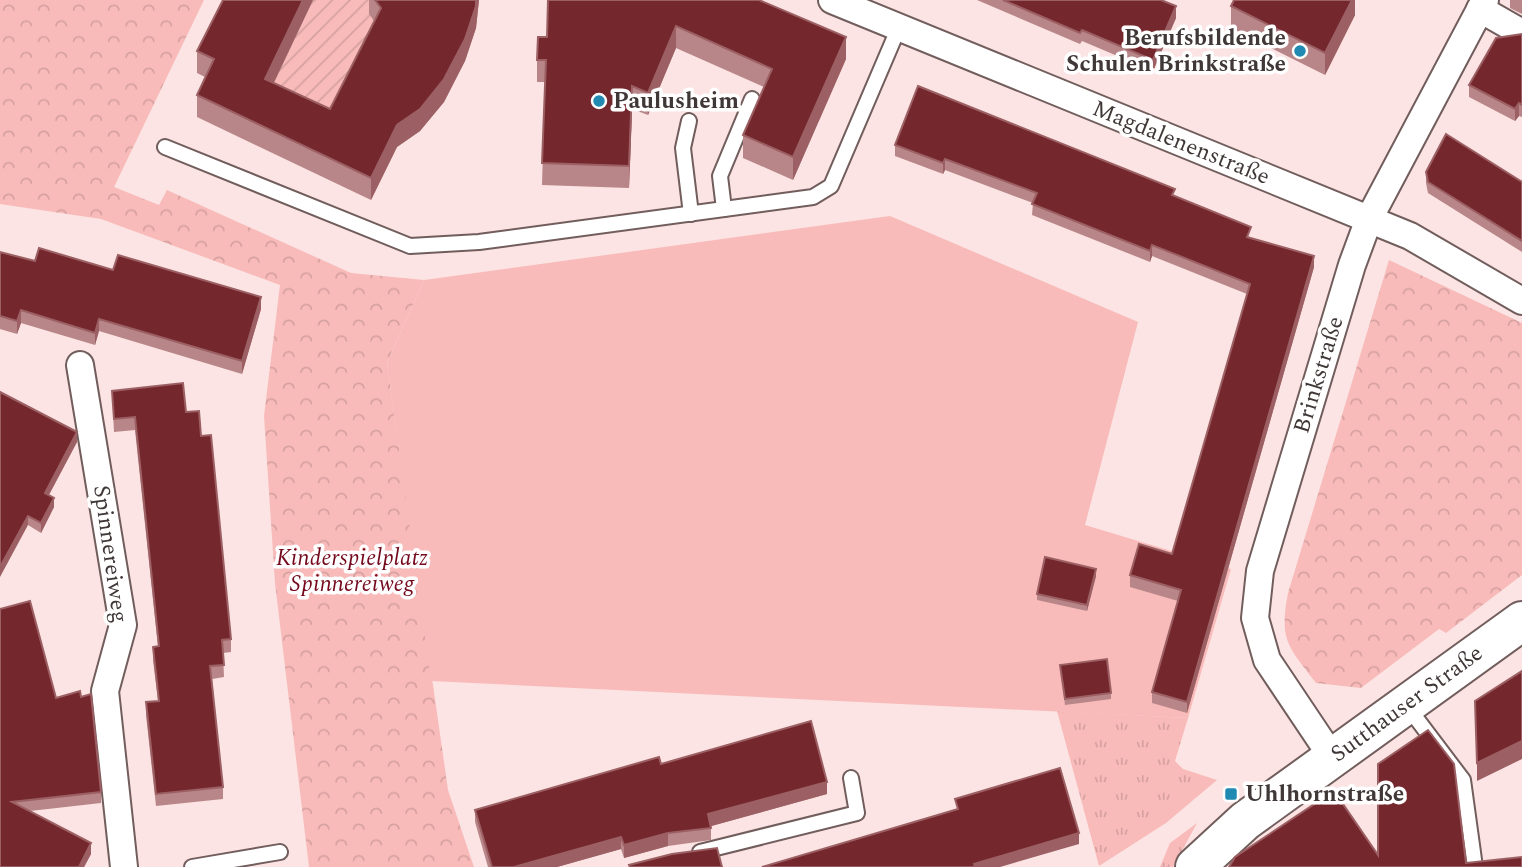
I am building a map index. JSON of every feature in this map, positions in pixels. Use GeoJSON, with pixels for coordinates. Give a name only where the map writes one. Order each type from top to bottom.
{"type":"FeatureCollection","features":[{"type":"Feature","properties":{"kind":"street","name":"Magdalenenstraße"},"geometry":{"type":"LineString","coordinates":[[832,0],[870,7],[899,27],[1410,236],[1522,300]]}},
{"type":"Feature","properties":{"kind":"street"},"geometry":{"type":"LineString","coordinates":[[1483,5],[1522,33]]}},
{"type":"Feature","properties":{"kind":"street","name":"Brinkstraße"},"geometry":{"type":"LineString","coordinates":[[1332,757],[1267,660],[1255,618],[1260,571],[1348,278],[1369,219],[1483,5]]}},
{"type":"Feature","properties":{"kind":"street","name":"Spinnereiweg"},"geometry":{"type":"LineString","coordinates":[[80,365],[123,625],[105,691],[124,867]]}},
{"type":"Feature","properties":{"kind":"street","name":"Sutthauser Straße"},"geometry":{"type":"LineString","coordinates":[[1195,867],[1245,821],[1522,621]]}},
{"type":"Feature","properties":{"kind":"lane"},"geometry":{"type":"LineString","coordinates":[[165,147],[410,246],[479,242],[813,197],[831,186],[899,27]]}},
{"type":"Feature","properties":{"kind":"lane"},"geometry":{"type":"LineString","coordinates":[[724,209],[720,176],[752,99]]}},
{"type":"Feature","properties":{"kind":"lane"},"geometry":{"type":"LineString","coordinates":[[690,121],[683,148],[691,214]]}},
{"type":"Feature","properties":{"kind":"lane"},"geometry":{"type":"LineString","coordinates":[[1405,704],[1463,780],[1475,867]]}},
{"type":"Feature","properties":{"kind":"lane"},"geometry":{"type":"LineString","coordinates":[[680,854],[713,850],[857,813],[851,778]]}},
{"type":"Feature","properties":{"kind":"lane"},"geometry":{"type":"LineString","coordinates":[[192,867],[280,852]]}},
{"type":"Feature","properties":{"kind":"green space","name":"Kinderspielplatz Spinnereiweg"},"geometry":{"type":"Polygon","coordinates":[[[0,0],[204,0],[114,187],[159,205],[167,190],[351,273],[424,280],[387,363],[448,790],[474,867],[309,867],[275,583],[264,416],[280,285],[101,219],[0,204],[0,0]]]}},
{"type":"Feature","properties":{"kind":"green space"},"geometry":{"type":"Polygon","coordinates":[[[313,0],[374,0],[374,22],[330,131],[265,101],[313,0]]]}},
{"type":"Feature","properties":{"kind":"green space"},"geometry":{"type":"Polygon","coordinates":[[[890,216],[1138,322],[1085,525],[1231,569],[1188,718],[431,681],[387,363],[424,280],[890,216]]]}},
{"type":"Feature","properties":{"kind":"green space"},"geometry":{"type":"Polygon","coordinates":[[[1389,260],[1522,323],[1522,575],[1446,633],[1439,629],[1361,688],[1316,683],[1288,642],[1285,609],[1389,260]]]}},
{"type":"Feature","properties":{"kind":"green space"},"geometry":{"type":"Polygon","coordinates":[[[1057,711],[1188,718],[1175,761],[1183,769],[1217,780],[1166,823],[1099,866],[1057,711]]]}},
{"type":"Feature","properties":{"kind":"green space"},"geometry":{"type":"Polygon","coordinates":[[[1197,823],[1173,867],[1160,867],[1170,843],[1197,823]]]}},
{"type":"Feature","properties":{"kind":"building"},"geometry":{"type":"Polygon","coordinates":[[[223,0],[303,0],[265,79],[330,109],[381,8],[375,0],[476,0],[476,6],[465,39],[444,79],[420,109],[397,125],[371,178],[197,95],[214,59],[197,51],[223,0]]]}},
{"type":"Feature","properties":{"kind":"building","name":"Paulusheim"},"geometry":{"type":"Polygon","coordinates":[[[548,0],[759,0],[846,37],[793,157],[743,135],[772,69],[676,26],[648,93],[632,86],[629,166],[542,163],[546,60],[537,60],[538,37],[547,37],[548,0]]]}},
{"type":"Feature","properties":{"kind":"building"},"geometry":{"type":"Polygon","coordinates":[[[1003,0],[1161,0],[1176,6],[1153,60],[1003,0]]]}},
{"type":"Feature","properties":{"kind":"building"},"geometry":{"type":"Polygon","coordinates":[[[1234,0],[1352,0],[1325,53],[1231,6],[1234,0]]]}},
{"type":"Feature","properties":{"kind":"building"},"geometry":{"type":"Polygon","coordinates":[[[1522,34],[1522,105],[1519,103],[1515,109],[1469,85],[1496,38],[1522,34]]]}},
{"type":"Feature","properties":{"kind":"building"},"geometry":{"type":"Polygon","coordinates":[[[918,86],[1175,189],[1172,195],[1251,227],[1247,237],[1314,256],[1187,702],[1152,692],[1181,590],[1130,575],[1139,544],[1172,554],[1250,284],[1152,245],[1150,251],[1032,204],[1037,193],[945,159],[943,163],[895,145],[918,86]]]}},
{"type":"Feature","properties":{"kind":"building"},"geometry":{"type":"Polygon","coordinates":[[[1446,134],[1522,182],[1522,241],[1428,182],[1426,172],[1446,134]]]}},
{"type":"Feature","properties":{"kind":"building"},"geometry":{"type":"Polygon","coordinates":[[[39,248],[113,270],[118,255],[261,297],[242,361],[99,319],[95,333],[21,310],[17,321],[0,316],[0,252],[35,261],[39,248]]]}},
{"type":"Feature","properties":{"kind":"building"},"geometry":{"type":"Polygon","coordinates":[[[183,383],[186,412],[199,411],[201,436],[211,435],[231,639],[222,640],[224,665],[210,666],[223,787],[156,794],[146,702],[159,701],[153,647],[159,646],[135,417],[114,419],[112,391],[183,383]]]}},
{"type":"Feature","properties":{"kind":"building"},"geometry":{"type":"Polygon","coordinates":[[[0,392],[77,432],[45,493],[54,498],[41,523],[28,516],[0,567],[0,392]]]}},
{"type":"Feature","properties":{"kind":"building"},"geometry":{"type":"Polygon","coordinates":[[[1045,557],[1096,569],[1087,605],[1037,594],[1045,557]]]}},
{"type":"Feature","properties":{"kind":"building"},"geometry":{"type":"Polygon","coordinates":[[[30,601],[56,698],[80,691],[81,697],[91,694],[101,792],[12,802],[91,843],[79,867],[0,867],[0,609],[30,601]]]}},
{"type":"Feature","properties":{"kind":"building"},"geometry":{"type":"Polygon","coordinates":[[[1107,659],[1111,693],[1065,699],[1060,665],[1107,659]]]}},
{"type":"Feature","properties":{"kind":"building"},"geometry":{"type":"Polygon","coordinates":[[[1522,671],[1522,741],[1477,763],[1475,701],[1522,671]]]}},
{"type":"Feature","properties":{"kind":"building"},"geometry":{"type":"Polygon","coordinates":[[[811,721],[827,782],[708,814],[711,828],[668,833],[624,845],[621,837],[514,867],[492,867],[475,810],[659,757],[661,764],[811,721]]]}},
{"type":"Feature","properties":{"kind":"building"},"geometry":{"type":"Polygon","coordinates":[[[1428,730],[1454,764],[1466,863],[1522,857],[1522,867],[1229,867],[1235,857],[1334,791],[1378,855],[1378,764],[1428,730]]]}},
{"type":"Feature","properties":{"kind":"building"},"geometry":{"type":"Polygon","coordinates":[[[1060,768],[1079,833],[974,864],[975,867],[762,867],[958,809],[955,799],[1060,768]]]}},
{"type":"Feature","properties":{"kind":"building"},"geometry":{"type":"Polygon","coordinates":[[[717,848],[722,867],[629,865],[672,854],[717,848]]]}},
{"type":"Feature","properties":{"kind":"place","name":"Berufsbildende Schulen Brinkstraße"},"geometry":{"type":"Point","coordinates":[1300,51]}},
{"type":"Feature","properties":{"kind":"place","name":"Paulusheim"},"geometry":{"type":"Point","coordinates":[599,101]}},
{"type":"Feature","properties":{"kind":"place","name":"Uhlhornstraße"},"geometry":{"type":"Point","coordinates":[1231,794]}}]}
